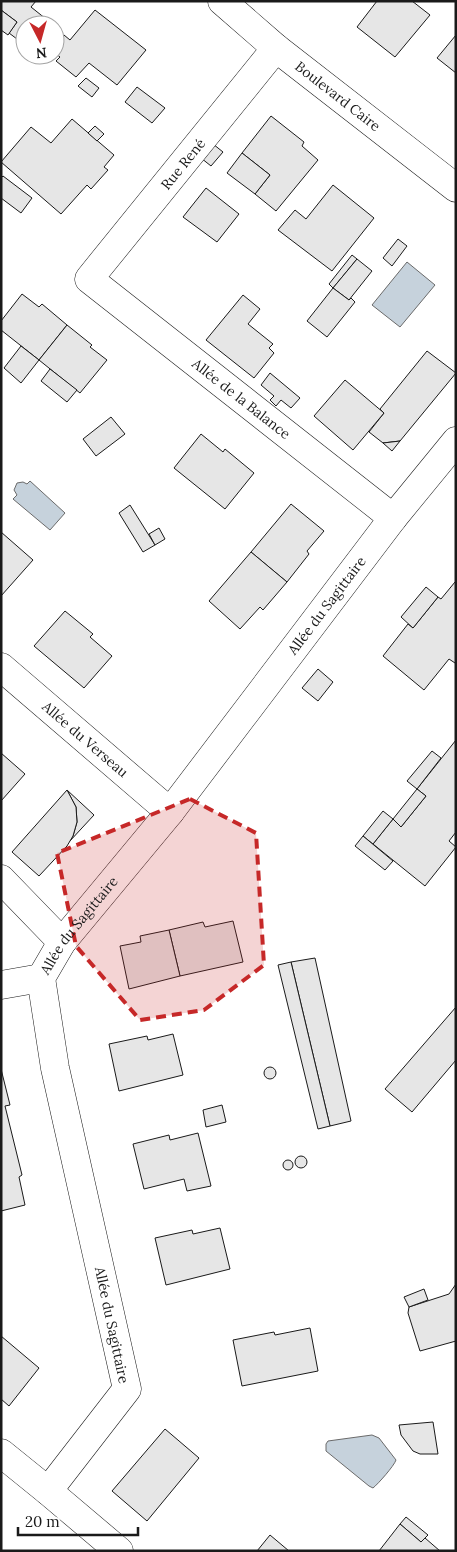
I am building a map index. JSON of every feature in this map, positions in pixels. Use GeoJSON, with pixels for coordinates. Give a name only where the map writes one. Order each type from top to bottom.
{"type":"FeatureCollection","features":[{"type":"Feature","properties":{"kind":"street","name":"Boulevard Caire"},"geometry":{"type":"LineString","coordinates":[[222,1],[276,48],[456,188]]}},
{"type":"Feature","properties":{"kind":"street","name":"Rue René"},"geometry":{"type":"LineString","coordinates":[[89,279],[276,48]]}},
{"type":"Feature","properties":{"kind":"street","name":"Allée de la Balance"},"geometry":{"type":"LineString","coordinates":[[89,279],[393,518]]}},
{"type":"Feature","properties":{"kind":"street","name":"Allée du Sagittaire"},"geometry":{"type":"LineString","coordinates":[[48,1490],[127,1389],[55,1068],[41,978],[62,942],[170,812],[393,518],[456,441]]}},
{"type":"Feature","properties":{"kind":"street","name":"Allée du Verseau"},"geometry":{"type":"LineString","coordinates":[[1,667],[170,812]]}},
{"type":"Feature","properties":{"kind":"street"},"geometry":{"type":"LineString","coordinates":[[1,879],[62,942]]}},
{"type":"Feature","properties":{"kind":"street"},"geometry":{"type":"LineString","coordinates":[[1,985],[41,978]]}},
{"type":"Feature","properties":{"kind":"street"},"geometry":{"type":"LineString","coordinates":[[1,1454],[48,1490],[118,1551]]}},
{"type":"Feature","properties":{"kind":"highlighted area"},"geometry":{"type":"Polygon","coordinates":[[[190,799],[256,833],[264,965],[204,1010],[140,1020],[76,946],[57,853],[190,799]]]}},
{"type":"Feature","properties":{"kind":"shaded area"},"geometry":{"type":"Polygon","coordinates":[[[407,262],[435,285],[400,327],[372,305],[407,262]]]}},
{"type":"Feature","properties":{"kind":"shaded area"},"geometry":{"type":"Polygon","coordinates":[[[30,481],[65,513],[50,530],[13,499],[17,495],[14,490],[17,483],[23,482],[27,484],[30,481]]]}},
{"type":"Feature","properties":{"kind":"shaded area"},"geometry":{"type":"Polygon","coordinates":[[[372,1435],[379,1438],[396,1460],[386,1475],[373,1488],[326,1451],[328,1441],[372,1435]]]}},
{"type":"Feature","properties":{"kind":"building"},"geometry":{"type":"Polygon","coordinates":[[[1,1],[36,1],[31,7],[41,15],[15,15],[15,20],[1,10],[1,1]]]}},
{"type":"Feature","properties":{"kind":"building"},"geometry":{"type":"Polygon","coordinates":[[[377,1],[412,1],[430,15],[395,57],[357,27],[377,1]]]}},
{"type":"Feature","properties":{"kind":"building"},"geometry":{"type":"Polygon","coordinates":[[[1,10],[15,20],[15,25],[8,35],[1,30],[1,10]]]}},
{"type":"Feature","properties":{"kind":"building"},"geometry":{"type":"Polygon","coordinates":[[[95,10],[146,50],[117,85],[89,63],[76,77],[61,65],[65,65],[65,36],[70,40],[95,10]]]}},
{"type":"Feature","properties":{"kind":"building"},"geometry":{"type":"Polygon","coordinates":[[[15,25],[15,38],[9,33],[15,25]]]}},
{"type":"Feature","properties":{"kind":"building"},"geometry":{"type":"Polygon","coordinates":[[[456,35],[456,73],[437,58],[456,35]]]}},
{"type":"Feature","properties":{"kind":"building"},"geometry":{"type":"Polygon","coordinates":[[[86,78],[99,88],[92,97],[78,86],[86,78]]]}},
{"type":"Feature","properties":{"kind":"building"},"geometry":{"type":"Polygon","coordinates":[[[137,87],[165,108],[152,123],[125,102],[137,87]]]}},
{"type":"Feature","properties":{"kind":"building"},"geometry":{"type":"Polygon","coordinates":[[[271,116],[304,142],[302,146],[318,160],[276,211],[255,194],[270,175],[242,153],[271,116]]]}},
{"type":"Feature","properties":{"kind":"building"},"geometry":{"type":"Polygon","coordinates":[[[72,119],[114,155],[104,167],[108,170],[91,189],[87,185],[61,214],[1,162],[31,127],[51,143],[72,119]]]}},
{"type":"Feature","properties":{"kind":"building"},"geometry":{"type":"Polygon","coordinates":[[[95,126],[104,134],[97,141],[88,133],[95,126]]]}},
{"type":"Feature","properties":{"kind":"building"},"geometry":{"type":"Polygon","coordinates":[[[213,144],[223,152],[211,166],[201,158],[213,144]]]}},
{"type":"Feature","properties":{"kind":"building"},"geometry":{"type":"Polygon","coordinates":[[[242,153],[270,175],[255,194],[227,173],[242,153]]]}},
{"type":"Feature","properties":{"kind":"building"},"geometry":{"type":"Polygon","coordinates":[[[3,176],[32,198],[21,213],[1,198],[1,178],[3,176]]]}},
{"type":"Feature","properties":{"kind":"building"},"geometry":{"type":"Polygon","coordinates":[[[333,185],[374,218],[332,271],[278,230],[295,210],[306,219],[333,185]]]}},
{"type":"Feature","properties":{"kind":"building"},"geometry":{"type":"Polygon","coordinates":[[[206,188],[239,214],[217,242],[183,217],[206,188]]]}},
{"type":"Feature","properties":{"kind":"building"},"geometry":{"type":"Polygon","coordinates":[[[398,239],[407,246],[392,266],[383,258],[398,239]]]}},
{"type":"Feature","properties":{"kind":"building"},"geometry":{"type":"Polygon","coordinates":[[[352,255],[357,259],[333,288],[329,284],[352,255]]]}},
{"type":"Feature","properties":{"kind":"building"},"geometry":{"type":"Polygon","coordinates":[[[357,259],[372,271],[349,300],[333,288],[357,259]]]}},
{"type":"Feature","properties":{"kind":"building"},"geometry":{"type":"Polygon","coordinates":[[[333,288],[349,300],[351,298],[355,302],[327,337],[307,321],[333,288]]]}},
{"type":"Feature","properties":{"kind":"building"},"geometry":{"type":"Polygon","coordinates":[[[22,294],[39,307],[42,304],[67,325],[39,360],[1,330],[1,321],[22,294]]]}},
{"type":"Feature","properties":{"kind":"building"},"geometry":{"type":"Polygon","coordinates":[[[243,295],[260,309],[248,324],[273,344],[269,348],[274,353],[254,378],[206,340],[243,295]]]}},
{"type":"Feature","properties":{"kind":"building"},"geometry":{"type":"Polygon","coordinates":[[[67,325],[107,360],[80,393],[39,360],[67,325]]]}},
{"type":"Feature","properties":{"kind":"building"},"geometry":{"type":"Polygon","coordinates":[[[21,346],[39,360],[21,383],[4,368],[21,346]]]}},
{"type":"Feature","properties":{"kind":"building"},"geometry":{"type":"Polygon","coordinates":[[[427,351],[456,373],[400,441],[383,443],[369,432],[384,413],[380,409],[427,351]]]}},
{"type":"Feature","properties":{"kind":"building"},"geometry":{"type":"Polygon","coordinates":[[[50,369],[77,390],[67,402],[41,381],[50,369]]]}},
{"type":"Feature","properties":{"kind":"building"},"geometry":{"type":"Polygon","coordinates":[[[270,373],[300,398],[291,408],[281,400],[276,406],[270,400],[274,396],[261,385],[270,373]]]}},
{"type":"Feature","properties":{"kind":"building"},"geometry":{"type":"Polygon","coordinates":[[[345,380],[384,413],[353,450],[314,416],[345,380]]]}},
{"type":"Feature","properties":{"kind":"building"},"geometry":{"type":"Polygon","coordinates":[[[111,417],[125,434],[96,456],[83,439],[111,417]]]}},
{"type":"Feature","properties":{"kind":"building"},"geometry":{"type":"Polygon","coordinates":[[[201,434],[223,452],[225,449],[254,473],[225,509],[174,468],[201,434]]]}},
{"type":"Feature","properties":{"kind":"building"},"geometry":{"type":"Polygon","coordinates":[[[400,441],[392,451],[383,443],[400,441]]]}},
{"type":"Feature","properties":{"kind":"building"},"geometry":{"type":"Polygon","coordinates":[[[291,504],[324,531],[307,551],[309,554],[287,582],[251,552],[291,504]]]}},
{"type":"Feature","properties":{"kind":"building"},"geometry":{"type":"Polygon","coordinates":[[[130,505],[155,545],[143,552],[119,513],[130,505]]]}},
{"type":"Feature","properties":{"kind":"building"},"geometry":{"type":"Polygon","coordinates":[[[159,528],[165,539],[155,545],[149,534],[159,528]]]}},
{"type":"Feature","properties":{"kind":"building"},"geometry":{"type":"Polygon","coordinates":[[[1,532],[33,560],[1,596],[1,532]]]}},
{"type":"Feature","properties":{"kind":"building"},"geometry":{"type":"Polygon","coordinates":[[[251,552],[287,582],[263,610],[260,607],[240,629],[209,601],[251,552]]]}},
{"type":"Feature","properties":{"kind":"building"},"geometry":{"type":"Polygon","coordinates":[[[455,582],[456,662],[449,659],[424,690],[383,656],[408,624],[413,628],[438,597],[441,599],[455,582]]]}},
{"type":"Feature","properties":{"kind":"building"},"geometry":{"type":"Polygon","coordinates":[[[426,587],[438,597],[413,628],[401,617],[426,587]]]}},
{"type":"Feature","properties":{"kind":"building"},"geometry":{"type":"Polygon","coordinates":[[[65,611],[93,634],[90,637],[112,656],[84,688],[34,646],[65,611]]]}},
{"type":"Feature","properties":{"kind":"building"},"geometry":{"type":"Polygon","coordinates":[[[318,669],[333,682],[318,701],[302,688],[318,669]]]}},
{"type":"Feature","properties":{"kind":"building"},"geometry":{"type":"Polygon","coordinates":[[[456,740],[456,832],[449,841],[456,847],[425,886],[373,844],[393,819],[401,827],[426,796],[417,789],[456,740]]]}},
{"type":"Feature","properties":{"kind":"building"},"geometry":{"type":"Polygon","coordinates":[[[432,751],[441,758],[417,789],[407,781],[432,751]]]}},
{"type":"Feature","properties":{"kind":"building"},"geometry":{"type":"Polygon","coordinates":[[[1,753],[25,774],[1,801],[1,753]]]}},
{"type":"Feature","properties":{"kind":"building"},"geometry":{"type":"Polygon","coordinates":[[[417,789],[426,796],[401,827],[393,819],[417,789]]]}},
{"type":"Feature","properties":{"kind":"building"},"geometry":{"type":"Polygon","coordinates":[[[67,790],[94,815],[69,842],[77,822],[76,807],[67,790]]]}},
{"type":"Feature","properties":{"kind":"building"},"geometry":{"type":"Polygon","coordinates":[[[67,790],[76,807],[77,822],[73,836],[67,846],[39,876],[12,852],[67,790]]]}},
{"type":"Feature","properties":{"kind":"building"},"geometry":{"type":"Polygon","coordinates":[[[383,811],[393,819],[373,844],[363,836],[383,811]]]}},
{"type":"Feature","properties":{"kind":"building"},"geometry":{"type":"Polygon","coordinates":[[[363,836],[393,861],[385,870],[355,846],[363,836]]]}},
{"type":"Feature","properties":{"kind":"building"},"geometry":{"type":"Polygon","coordinates":[[[233,921],[243,962],[180,976],[169,930],[203,922],[205,927],[233,921]]]}},
{"type":"Feature","properties":{"kind":"building"},"geometry":{"type":"Polygon","coordinates":[[[169,930],[180,976],[129,989],[120,946],[141,942],[140,936],[169,930]]]}},
{"type":"Feature","properties":{"kind":"building"},"geometry":{"type":"Polygon","coordinates":[[[315,958],[351,1121],[330,1126],[291,962],[315,958]]]}},
{"type":"Feature","properties":{"kind":"building"},"geometry":{"type":"Polygon","coordinates":[[[291,962],[330,1126],[318,1129],[278,965],[291,962]]]}},
{"type":"Feature","properties":{"kind":"building"},"geometry":{"type":"Polygon","coordinates":[[[456,1007],[456,1060],[412,1112],[385,1089],[456,1007]]]}},
{"type":"Feature","properties":{"kind":"building"},"geometry":{"type":"Polygon","coordinates":[[[173,1034],[183,1075],[119,1091],[109,1044],[147,1036],[148,1040],[173,1034]]]}},
{"type":"Feature","properties":{"kind":"building"},"geometry":{"type":"Polygon","coordinates":[[[268,1067],[272,1067],[276,1073],[272,1079],[268,1079],[264,1075],[264,1071],[268,1067]]]}},
{"type":"Feature","properties":{"kind":"building"},"geometry":{"type":"Polygon","coordinates":[[[1,1069],[10,1105],[5,1106],[22,1175],[19,1177],[25,1205],[1,1211],[1,1069]]]}},
{"type":"Feature","properties":{"kind":"building"},"geometry":{"type":"Polygon","coordinates":[[[222,1105],[226,1122],[206,1127],[203,1110],[222,1105]]]}},
{"type":"Feature","properties":{"kind":"building"},"geometry":{"type":"Polygon","coordinates":[[[198,1133],[211,1186],[187,1191],[184,1179],[144,1189],[133,1144],[169,1135],[170,1140],[198,1133]]]}},
{"type":"Feature","properties":{"kind":"building"},"geometry":{"type":"Polygon","coordinates":[[[299,1156],[303,1156],[307,1162],[303,1168],[299,1168],[295,1164],[295,1160],[299,1156]]]}},
{"type":"Feature","properties":{"kind":"building"},"geometry":{"type":"Polygon","coordinates":[[[286,1160],[290,1160],[293,1165],[292,1169],[286,1170],[283,1167],[283,1163],[286,1160]]]}},
{"type":"Feature","properties":{"kind":"building"},"geometry":{"type":"Polygon","coordinates":[[[220,1228],[230,1269],[166,1285],[155,1238],[192,1230],[193,1234],[220,1228]]]}},
{"type":"Feature","properties":{"kind":"building"},"geometry":{"type":"Polygon","coordinates":[[[456,1284],[456,1341],[420,1351],[408,1313],[409,1307],[449,1294],[456,1284]]]}},
{"type":"Feature","properties":{"kind":"building"},"geometry":{"type":"Polygon","coordinates":[[[424,1289],[428,1300],[409,1307],[404,1297],[424,1289]]]}},
{"type":"Feature","properties":{"kind":"building"},"geometry":{"type":"Polygon","coordinates":[[[310,1328],[318,1371],[242,1386],[233,1340],[274,1332],[275,1335],[310,1328]]]}},
{"type":"Feature","properties":{"kind":"building"},"geometry":{"type":"Polygon","coordinates":[[[1,1336],[39,1368],[9,1406],[1,1399],[1,1336]]]}},
{"type":"Feature","properties":{"kind":"building"},"geometry":{"type":"Polygon","coordinates":[[[433,1422],[438,1454],[420,1454],[413,1451],[401,1435],[399,1425],[433,1422]]]}},
{"type":"Feature","properties":{"kind":"building"},"geometry":{"type":"Polygon","coordinates":[[[165,1429],[199,1458],[147,1521],[112,1491],[165,1429]]]}},
{"type":"Feature","properties":{"kind":"building"},"geometry":{"type":"Polygon","coordinates":[[[406,1517],[428,1535],[421,1542],[400,1524],[406,1517]]]}},
{"type":"Feature","properties":{"kind":"building"},"geometry":{"type":"Polygon","coordinates":[[[400,1524],[421,1542],[425,1538],[440,1551],[379,1551],[400,1524]]]}},
{"type":"Feature","properties":{"kind":"building"},"geometry":{"type":"Polygon","coordinates":[[[270,1535],[289,1551],[257,1551],[270,1535]]]}}]}
